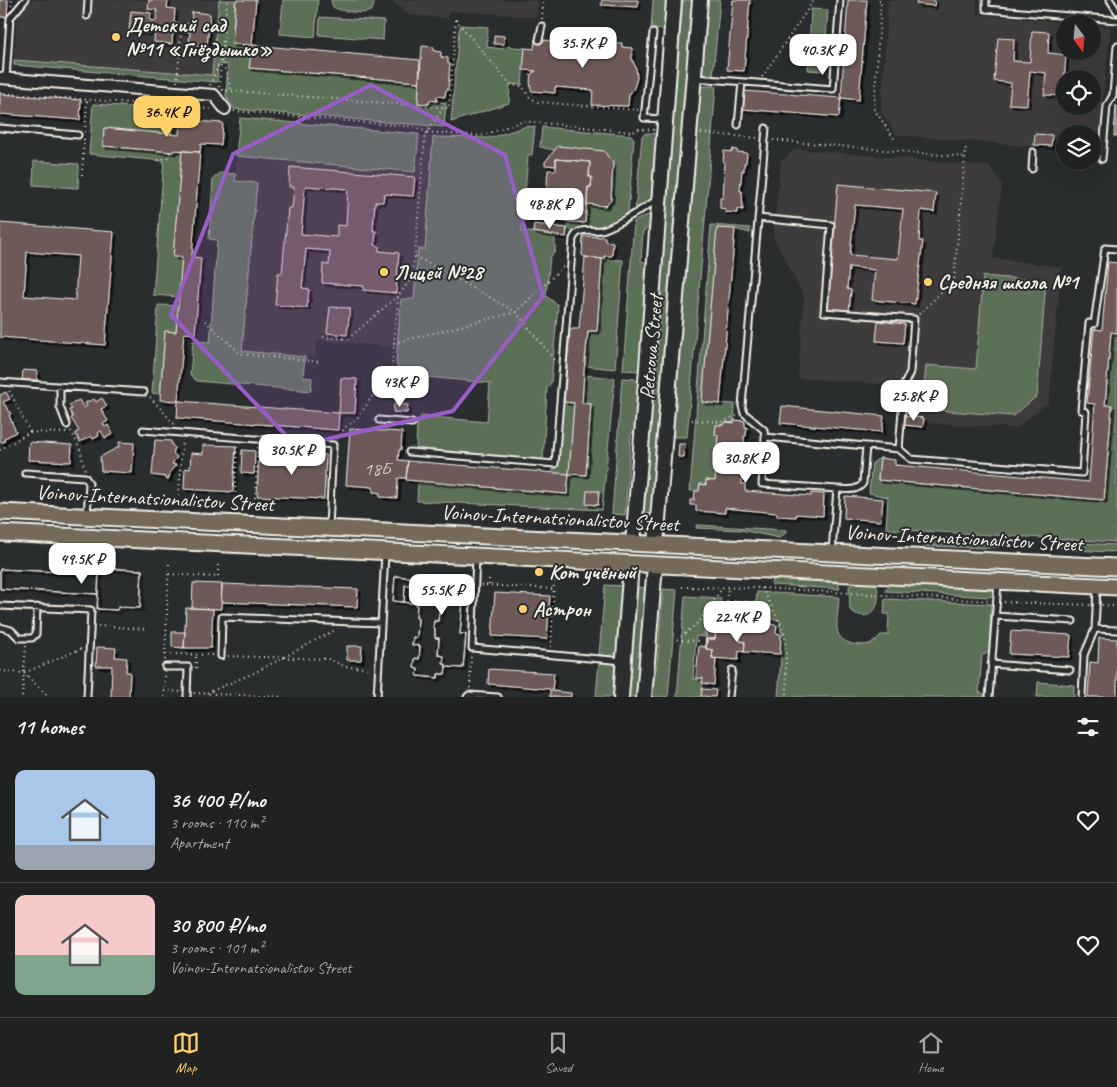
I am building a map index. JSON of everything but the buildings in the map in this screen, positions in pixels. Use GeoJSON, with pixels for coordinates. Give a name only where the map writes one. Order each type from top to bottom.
{"type":"FeatureCollection","features":[{"type":"Feature","properties":{"kind":"main road","name":"Petrova Street"},"geometry":{"type":"LineString","coordinates":[[621,697],[674,0]]}},
{"type":"Feature","properties":{"kind":"main road","name":"Petrova Street"},"geometry":{"type":"LineString","coordinates":[[644,697],[700,0]]}},
{"type":"Feature","properties":{"kind":"main road","name":"Voinov-Internatsionalistov Street"},"geometry":{"type":"LineString","coordinates":[[0,512],[1117,567]]}},
{"type":"Feature","properties":{"kind":"main road","name":"Voinov-Internatsionalistov Street"},"geometry":{"type":"LineString","coordinates":[[0,533],[1117,587]]}},
{"type":"Feature","properties":{"kind":"street"},"geometry":{"type":"LineString","coordinates":[[3,78],[214,95],[224,110]]}},
{"type":"Feature","properties":{"kind":"lane"},"geometry":{"type":"LineString","coordinates":[[3,78],[10,18],[25,0]]}},
{"type":"Feature","properties":{"kind":"lane"},"geometry":{"type":"LineString","coordinates":[[87,16],[88,0]]}},
{"type":"Feature","properties":{"kind":"lane"},"geometry":{"type":"LineString","coordinates":[[694,78],[833,89],[840,0]]}},
{"type":"Feature","properties":{"kind":"lane"},"geometry":{"type":"LineString","coordinates":[[986,0],[986,9],[1117,20]]}},
{"type":"Feature","properties":{"kind":"lane"},"geometry":{"type":"LineString","coordinates":[[1110,0],[1117,11]]}},
{"type":"Feature","properties":{"kind":"lane"},"geometry":{"type":"LineString","coordinates":[[539,40],[542,26]]}},
{"type":"Feature","properties":{"kind":"lane"},"geometry":{"type":"LineString","coordinates":[[653,33],[644,118],[666,120]]}},
{"type":"Feature","properties":{"kind":"lane"},"geometry":{"type":"LineString","coordinates":[[1102,159],[1107,106],[1114,95],[1117,46]]}},
{"type":"Feature","properties":{"kind":"lane"},"geometry":{"type":"LineString","coordinates":[[738,125],[742,82]]}},
{"type":"Feature","properties":{"kind":"lane"},"geometry":{"type":"LineString","coordinates":[[0,128],[78,135]]}},
{"type":"Feature","properties":{"kind":"lane"},"geometry":{"type":"LineString","coordinates":[[766,128],[742,406],[744,413],[764,430],[762,484],[854,490],[860,488],[863,483],[866,446]]}},
{"type":"Feature","properties":{"kind":"lane"},"geometry":{"type":"LineString","coordinates":[[1032,169],[1033,152]]}},
{"type":"Feature","properties":{"kind":"lane"},"geometry":{"type":"LineString","coordinates":[[409,452],[555,464],[573,239],[575,234],[585,229],[601,230],[631,216],[660,198]]}},
{"type":"Feature","properties":{"kind":"lane"},"geometry":{"type":"LineString","coordinates":[[758,218],[832,225],[824,312],[914,319],[910,372],[904,386],[899,448]]}},
{"type":"Feature","properties":{"kind":"lane"},"geometry":{"type":"LineString","coordinates":[[765,437],[899,448],[910,459],[1082,473],[1086,412],[1080,410],[1089,323],[1094,324],[1105,248],[1117,249]]}},
{"type":"Feature","properties":{"kind":"lane"},"geometry":{"type":"LineString","coordinates":[[3,383],[144,392]]}},
{"type":"Feature","properties":{"kind":"lane"},"geometry":{"type":"LineString","coordinates":[[60,386],[60,407],[67,425]]}},
{"type":"Feature","properties":{"kind":"lane"},"geometry":{"type":"LineString","coordinates":[[379,420],[412,422]]}},
{"type":"Feature","properties":{"kind":"lane"},"geometry":{"type":"LineString","coordinates":[[143,430],[333,445],[329,528]]}},
{"type":"Feature","properties":{"kind":"lane"},"geometry":{"type":"LineString","coordinates":[[25,472],[82,476],[87,478],[89,482],[87,516]]}},
{"type":"Feature","properties":{"kind":"lane"},"geometry":{"type":"LineString","coordinates":[[832,553],[837,489]]}},
{"type":"Feature","properties":{"kind":"lane"},"geometry":{"type":"LineString","coordinates":[[377,697],[385,552]]}},
{"type":"Feature","properties":{"kind":"lane"},"geometry":{"type":"LineString","coordinates":[[476,556],[472,648],[624,660]]}},
{"type":"Feature","properties":{"kind":"lane"},"geometry":{"type":"LineString","coordinates":[[989,697],[998,581]]}},
{"type":"Feature","properties":{"kind":"lane"},"geometry":{"type":"LineString","coordinates":[[1082,697],[1084,655],[1095,629],[1097,586]]}},
{"type":"Feature","properties":{"kind":"lane"},"geometry":{"type":"LineString","coordinates":[[0,606],[91,610],[87,697]]}},
{"type":"Feature","properties":{"kind":"lane"},"geometry":{"type":"LineString","coordinates":[[0,628],[8,628],[19,638],[32,638],[36,634],[37,607]]}},
{"type":"Feature","properties":{"kind":"lane"},"geometry":{"type":"LineString","coordinates":[[995,616],[1073,621]]}},
{"type":"Feature","properties":{"kind":"lane"},"geometry":{"type":"LineString","coordinates":[[221,656],[222,617],[382,623]]}},
{"type":"Feature","properties":{"kind":"lane"},"geometry":{"type":"LineString","coordinates":[[1095,629],[1117,630]]}},
{"type":"Feature","properties":{"kind":"lane"},"geometry":{"type":"LineString","coordinates":[[991,664],[1070,670]]}},
{"type":"Feature","properties":{"kind":"lane"},"geometry":{"type":"LineString","coordinates":[[165,667],[188,668],[187,695]]}},
{"type":"Feature","properties":{"kind":"lane"},"geometry":{"type":"LineString","coordinates":[[729,697],[732,670]]}},
{"type":"Feature","properties":{"kind":"lane"},"geometry":{"type":"LineString","coordinates":[[468,696],[498,697]]}},
{"type":"Feature","properties":{"kind":"path"},"geometry":{"type":"LineString","coordinates":[[218,89],[227,0]]}},
{"type":"Feature","properties":{"kind":"path"},"geometry":{"type":"LineString","coordinates":[[542,26],[543,0]]}},
{"type":"Feature","properties":{"kind":"path"},"geometry":{"type":"LineString","coordinates":[[758,83],[814,0]]}},
{"type":"Feature","properties":{"kind":"path"},"geometry":{"type":"LineString","coordinates":[[879,0],[881,2],[874,109],[895,140]]}},
{"type":"Feature","properties":{"kind":"path"},"geometry":{"type":"LineString","coordinates":[[222,57],[208,88],[449,108],[456,20],[510,85],[522,86],[530,98],[538,102],[640,110]]}},
{"type":"Feature","properties":{"kind":"path"},"geometry":{"type":"LineString","coordinates":[[222,57],[231,90]]}},
{"type":"Feature","properties":{"kind":"path"},"geometry":{"type":"LineString","coordinates":[[0,92],[416,127],[426,132],[481,136],[523,122],[633,132],[638,128]]}},
{"type":"Feature","properties":{"kind":"path"},"geometry":{"type":"LineString","coordinates":[[323,337],[348,339],[398,296],[410,280],[415,256],[426,132],[443,108]]}},
{"type":"Feature","properties":{"kind":"path"},"geometry":{"type":"LineString","coordinates":[[716,134],[965,157]]}},
{"type":"Feature","properties":{"kind":"path"},"geometry":{"type":"LineString","coordinates":[[914,319],[954,280],[966,146]]}},
{"type":"Feature","properties":{"kind":"path"},"geometry":{"type":"LineString","coordinates":[[158,160],[169,157],[170,152]]}},
{"type":"Feature","properties":{"kind":"path"},"geometry":{"type":"LineString","coordinates":[[415,256],[516,312],[562,370]]}},
{"type":"Feature","properties":{"kind":"path"},"geometry":{"type":"LineString","coordinates":[[394,343],[516,312],[572,258]]}},
{"type":"Feature","properties":{"kind":"path"},"geometry":{"type":"LineString","coordinates":[[333,445],[346,427],[357,419],[392,367],[398,296]]}},
{"type":"Feature","properties":{"kind":"path"},"geometry":{"type":"LineString","coordinates":[[205,321],[240,354],[321,362]]}},
{"type":"Feature","properties":{"kind":"path"},"geometry":{"type":"LineString","coordinates":[[3,383],[30,432]]}},
{"type":"Feature","properties":{"kind":"path"},"geometry":{"type":"LineString","coordinates":[[692,420],[721,422],[744,413]]}},
{"type":"Feature","properties":{"kind":"path"},"geometry":{"type":"LineString","coordinates":[[67,425],[80,449],[87,478]]}},
{"type":"Feature","properties":{"kind":"path"},"geometry":{"type":"LineString","coordinates":[[0,450],[30,432],[72,433]]}},
{"type":"Feature","properties":{"kind":"path"},"geometry":{"type":"LineString","coordinates":[[235,498],[238,438]]}},
{"type":"Feature","properties":{"kind":"path"},"geometry":{"type":"LineString","coordinates":[[255,498],[258,439]]}},
{"type":"Feature","properties":{"kind":"path"},"geometry":{"type":"LineString","coordinates":[[1116,544],[1117,538]]}},
{"type":"Feature","properties":{"kind":"path"},"geometry":{"type":"LineString","coordinates":[[164,697],[169,562]]}},
{"type":"Feature","properties":{"kind":"path"},"geometry":{"type":"LineString","coordinates":[[169,574],[218,577],[218,565]]}},
{"type":"Feature","properties":{"kind":"path"},"geometry":{"type":"LineString","coordinates":[[489,577],[489,585]]}},
{"type":"Feature","properties":{"kind":"path"},"geometry":{"type":"LineString","coordinates":[[550,654],[554,580]]}},
{"type":"Feature","properties":{"kind":"path"},"geometry":{"type":"LineString","coordinates":[[475,584],[554,588]]}},
{"type":"Feature","properties":{"kind":"path"},"geometry":{"type":"LineString","coordinates":[[682,587],[762,588],[996,602],[1117,606]]}},
{"type":"Feature","properties":{"kind":"path"},"geometry":{"type":"LineString","coordinates":[[700,641],[677,640],[700,622],[723,587]]}},
{"type":"Feature","properties":{"kind":"path"},"geometry":{"type":"LineString","coordinates":[[726,616],[728,587]]}},
{"type":"Feature","properties":{"kind":"path"},"geometry":{"type":"LineString","coordinates":[[762,588],[785,636],[787,697]]}},
{"type":"Feature","properties":{"kind":"path"},"geometry":{"type":"LineString","coordinates":[[207,693],[254,673],[350,622]]}},
{"type":"Feature","properties":{"kind":"path"},"geometry":{"type":"LineString","coordinates":[[90,625],[147,629]]}},
{"type":"Feature","properties":{"kind":"path"},"geometry":{"type":"LineString","coordinates":[[22,697],[27,639]]}},
{"type":"Feature","properties":{"kind":"path"},"geometry":{"type":"LineString","coordinates":[[0,670],[24,673],[90,645]]}},
{"type":"Feature","properties":{"kind":"path"},"geometry":{"type":"LineString","coordinates":[[468,696],[472,648]]}},
{"type":"Feature","properties":{"kind":"path"},"geometry":{"type":"LineString","coordinates":[[166,654],[329,659],[346,667],[379,669]]}},
{"type":"Feature","properties":{"kind":"path"},"geometry":{"type":"LineString","coordinates":[[24,673],[49,697]]}},
{"type":"Feature","properties":{"kind":"path"},"geometry":{"type":"LineString","coordinates":[[164,691],[187,695],[207,693],[284,697]]}},
{"type":"Feature","properties":{"kind":"highlighted area"},"geometry":{"type":"Polygon","coordinates":[[[371,85],[505,155],[543,296],[453,411],[296,446],[171,315],[233,154],[371,85]]]}},
{"type":"Feature","properties":{"kind":"shaded area","name":"Детский сад №11 «Гнёздышко»"},"geometry":{"type":"Polygon","coordinates":[[[31,0],[219,0],[212,75],[14,60],[17,15],[31,0]]]}},
{"type":"Feature","properties":{"kind":"shaded area"},"geometry":{"type":"Polygon","coordinates":[[[391,0],[538,0],[537,17],[449,11],[448,18],[409,15],[391,0]]]}},
{"type":"Feature","properties":{"kind":"shaded area"},"geometry":{"type":"Polygon","coordinates":[[[888,0],[977,0],[977,14],[1056,22],[1056,60],[1101,60],[1101,26],[1111,27],[1100,125],[1056,125],[1056,148],[897,135],[881,112],[888,0]]]}},
{"type":"Feature","properties":{"kind":"shaded area","name":"Лицей №28"},"geometry":{"type":"Polygon","coordinates":[[[239,119],[433,137],[529,143],[396,362],[397,347],[317,340],[315,358],[242,351],[257,183],[235,181],[239,119]]]}},
{"type":"Feature","properties":{"kind":"shaded area","name":"Средняя школа №1"},"geometry":{"type":"Polygon","coordinates":[[[796,149],[989,166],[1002,183],[993,258],[1061,267],[1049,402],[1016,428],[905,422],[908,386],[798,378],[804,297],[773,236],[781,161],[796,149]]]}},
{"type":"Feature","properties":{"kind":"green space"},"geometry":{"type":"Polygon","coordinates":[[[219,0],[235,0],[232,43],[252,45],[250,68],[419,82],[418,103],[429,104],[430,100],[446,103],[444,127],[234,109],[226,96],[228,65],[218,64],[217,82],[14,65],[14,60],[212,75],[219,0]]]}},
{"type":"Feature","properties":{"kind":"green space"},"geometry":{"type":"Polygon","coordinates":[[[283,0],[318,0],[315,37],[280,34],[283,0]]]}},
{"type":"Feature","properties":{"kind":"green space"},"geometry":{"type":"Polygon","coordinates":[[[331,0],[374,0],[374,3],[370,11],[357,13],[333,7],[331,0]]]}},
{"type":"Feature","properties":{"kind":"green space"},"geometry":{"type":"Polygon","coordinates":[[[653,0],[671,0],[670,27],[663,30],[651,29],[653,0]]]}},
{"type":"Feature","properties":{"kind":"green space"},"geometry":{"type":"Polygon","coordinates":[[[683,0],[694,0],[653,514],[641,513],[683,0]]]}},
{"type":"Feature","properties":{"kind":"green space"},"geometry":{"type":"Polygon","coordinates":[[[706,0],[720,0],[713,75],[699,74],[706,0]]]}},
{"type":"Feature","properties":{"kind":"green space"},"geometry":{"type":"Polygon","coordinates":[[[811,9],[828,10],[824,71],[808,70],[811,9]]]}},
{"type":"Feature","properties":{"kind":"green space"},"geometry":{"type":"Polygon","coordinates":[[[320,17],[384,21],[383,40],[319,35],[320,17]]]}},
{"type":"Feature","properties":{"kind":"green space"},"geometry":{"type":"Polygon","coordinates":[[[461,25],[488,27],[487,47],[503,49],[503,46],[525,48],[522,85],[510,84],[509,103],[451,122],[459,30],[461,25]]]}},
{"type":"Feature","properties":{"kind":"green space"},"geometry":{"type":"Polygon","coordinates":[[[716,86],[687,437],[674,437],[671,418],[698,87],[716,86]]]}},
{"type":"Feature","properties":{"kind":"green space"},"geometry":{"type":"Polygon","coordinates":[[[93,104],[173,110],[171,134],[104,128],[103,146],[173,152],[174,150],[182,151],[173,256],[182,257],[179,297],[153,295],[164,161],[89,154],[93,104]]]}},
{"type":"Feature","properties":{"kind":"green space"},"geometry":{"type":"Polygon","coordinates":[[[240,118],[419,134],[415,172],[236,156],[240,118]]]}},
{"type":"Feature","properties":{"kind":"green space"},"geometry":{"type":"Polygon","coordinates":[[[527,126],[535,127],[532,155],[528,155],[522,231],[555,236],[555,252],[550,257],[546,296],[558,305],[551,383],[547,388],[543,460],[416,450],[417,424],[421,416],[487,422],[490,383],[406,375],[398,371],[396,362],[401,299],[414,299],[418,249],[425,249],[433,137],[490,138],[527,126]]]}},
{"type":"Feature","properties":{"kind":"green space"},"geometry":{"type":"Polygon","coordinates":[[[542,127],[631,135],[634,139],[628,214],[606,226],[582,229],[572,239],[567,238],[568,221],[585,222],[587,204],[605,206],[611,200],[613,163],[540,147],[542,127]]]}},
{"type":"Feature","properties":{"kind":"green space"},"geometry":{"type":"Polygon","coordinates":[[[646,133],[660,134],[656,198],[635,211],[642,136],[646,133]]]}},
{"type":"Feature","properties":{"kind":"green space"},"geometry":{"type":"Polygon","coordinates":[[[34,161],[79,164],[78,188],[33,185],[34,161]]]}},
{"type":"Feature","properties":{"kind":"green space"},"geometry":{"type":"Polygon","coordinates":[[[220,173],[236,174],[235,181],[257,183],[242,351],[305,357],[303,377],[312,378],[311,391],[197,381],[190,375],[193,341],[210,342],[217,240],[209,239],[213,179],[220,173]]]}},
{"type":"Feature","properties":{"kind":"green space"},"geometry":{"type":"Polygon","coordinates":[[[655,212],[654,226],[643,231],[641,261],[650,264],[642,367],[637,371],[623,370],[634,221],[655,212]]]}},
{"type":"Feature","properties":{"kind":"green space"},"geometry":{"type":"Polygon","coordinates":[[[711,225],[750,228],[750,233],[735,229],[717,228],[702,402],[735,404],[734,423],[725,422],[724,425],[716,425],[715,434],[718,435],[718,449],[715,481],[706,480],[706,485],[700,484],[699,491],[690,491],[711,225]]]}},
{"type":"Feature","properties":{"kind":"green space"},"geometry":{"type":"Polygon","coordinates":[[[602,259],[623,260],[615,369],[585,366],[588,331],[597,331],[602,259]]]}},
{"type":"Feature","properties":{"kind":"green space"},"geometry":{"type":"Polygon","coordinates":[[[983,276],[1046,281],[1037,396],[1013,416],[922,409],[926,365],[976,369],[983,276]]]}},
{"type":"Feature","properties":{"kind":"green space"},"geometry":{"type":"Polygon","coordinates":[[[158,305],[178,306],[176,332],[165,331],[160,394],[152,393],[158,305]]]}},
{"type":"Feature","properties":{"kind":"green space"},"geometry":{"type":"Polygon","coordinates":[[[1111,332],[1117,333],[1117,520],[1115,542],[886,529],[888,497],[869,493],[872,463],[880,458],[878,480],[1104,500],[1112,406],[1105,405],[1111,332]]]}},
{"type":"Feature","properties":{"kind":"green space"},"geometry":{"type":"Polygon","coordinates":[[[584,375],[615,378],[602,510],[417,501],[418,483],[567,494],[569,474],[586,475],[591,404],[582,403],[584,375]]]}},
{"type":"Feature","properties":{"kind":"green space"},"geometry":{"type":"Polygon","coordinates":[[[622,378],[635,379],[639,385],[637,427],[631,435],[625,515],[612,514],[622,378]]]}},
{"type":"Feature","properties":{"kind":"green space"},"geometry":{"type":"Polygon","coordinates":[[[558,392],[565,393],[564,402],[574,403],[569,474],[553,473],[558,392]]]}},
{"type":"Feature","properties":{"kind":"green space"},"geometry":{"type":"Polygon","coordinates":[[[697,525],[786,530],[786,533],[779,538],[741,530],[696,528],[697,525]]]}},
{"type":"Feature","properties":{"kind":"green space"},"geometry":{"type":"Polygon","coordinates":[[[919,537],[1015,541],[1015,545],[987,548],[924,546],[919,542],[919,537]]]}},
{"type":"Feature","properties":{"kind":"green space"},"geometry":{"type":"Polygon","coordinates":[[[1060,542],[1117,545],[1117,550],[1112,552],[1074,550],[1060,547],[1060,542]]]}},
{"type":"Feature","properties":{"kind":"green space"},"geometry":{"type":"Polygon","coordinates":[[[777,578],[837,580],[840,589],[772,585],[771,581],[777,578]]]}},
{"type":"Feature","properties":{"kind":"green space"},"geometry":{"type":"Polygon","coordinates":[[[855,582],[875,582],[878,596],[875,609],[871,614],[865,616],[858,615],[850,610],[849,586],[855,582]]]}},
{"type":"Feature","properties":{"kind":"green space"},"geometry":{"type":"Polygon","coordinates":[[[891,583],[988,588],[994,594],[990,597],[885,591],[891,583]]]}},
{"type":"Feature","properties":{"kind":"green space"},"geometry":{"type":"Polygon","coordinates":[[[605,585],[625,586],[619,651],[611,656],[599,655],[605,585]]]}},
{"type":"Feature","properties":{"kind":"green space"},"geometry":{"type":"Polygon","coordinates":[[[636,587],[647,588],[638,697],[627,697],[636,587]]]}},
{"type":"Feature","properties":{"kind":"green space"},"geometry":{"type":"Polygon","coordinates":[[[663,589],[677,590],[668,697],[650,697],[657,664],[663,589]]]}},
{"type":"Feature","properties":{"kind":"green space"},"geometry":{"type":"Polygon","coordinates":[[[757,592],[839,597],[838,633],[844,640],[858,645],[872,643],[881,635],[888,635],[889,614],[884,614],[885,599],[991,604],[989,653],[982,655],[979,692],[986,695],[986,697],[778,697],[783,632],[780,631],[780,620],[740,616],[734,608],[734,600],[756,602],[757,592]]]}},
{"type":"Feature","properties":{"kind":"green space"},"geometry":{"type":"Polygon","coordinates":[[[685,596],[721,598],[720,612],[716,614],[716,618],[706,618],[704,637],[696,636],[693,679],[703,680],[701,697],[677,697],[685,596]]]}},
{"type":"Feature","properties":{"kind":"green space"},"geometry":{"type":"Polygon","coordinates":[[[599,662],[611,663],[618,669],[618,680],[612,697],[596,697],[599,662]]]}},
{"type":"Feature","properties":{"kind":"green space"},"geometry":{"type":"Polygon","coordinates":[[[1038,682],[1074,685],[1074,697],[1037,697],[1038,682]]]}},
{"type":"Feature","properties":{"kind":"place","name":"Детский сад №11 «Гнёздышко»"},"geometry":{"type":"Point","coordinates":[116,37]}},
{"type":"Feature","properties":{"kind":"place","name":"Лицей №28"},"geometry":{"type":"Point","coordinates":[384,272]}},
{"type":"Feature","properties":{"kind":"place","name":"Средняя школа №1"},"geometry":{"type":"Point","coordinates":[928,282]}},
{"type":"Feature","properties":{"kind":"place","name":"Кот учёный"},"geometry":{"type":"Point","coordinates":[539,572]}},
{"type":"Feature","properties":{"kind":"place","name":"Астрон"},"geometry":{"type":"Point","coordinates":[523,609]}}]}
